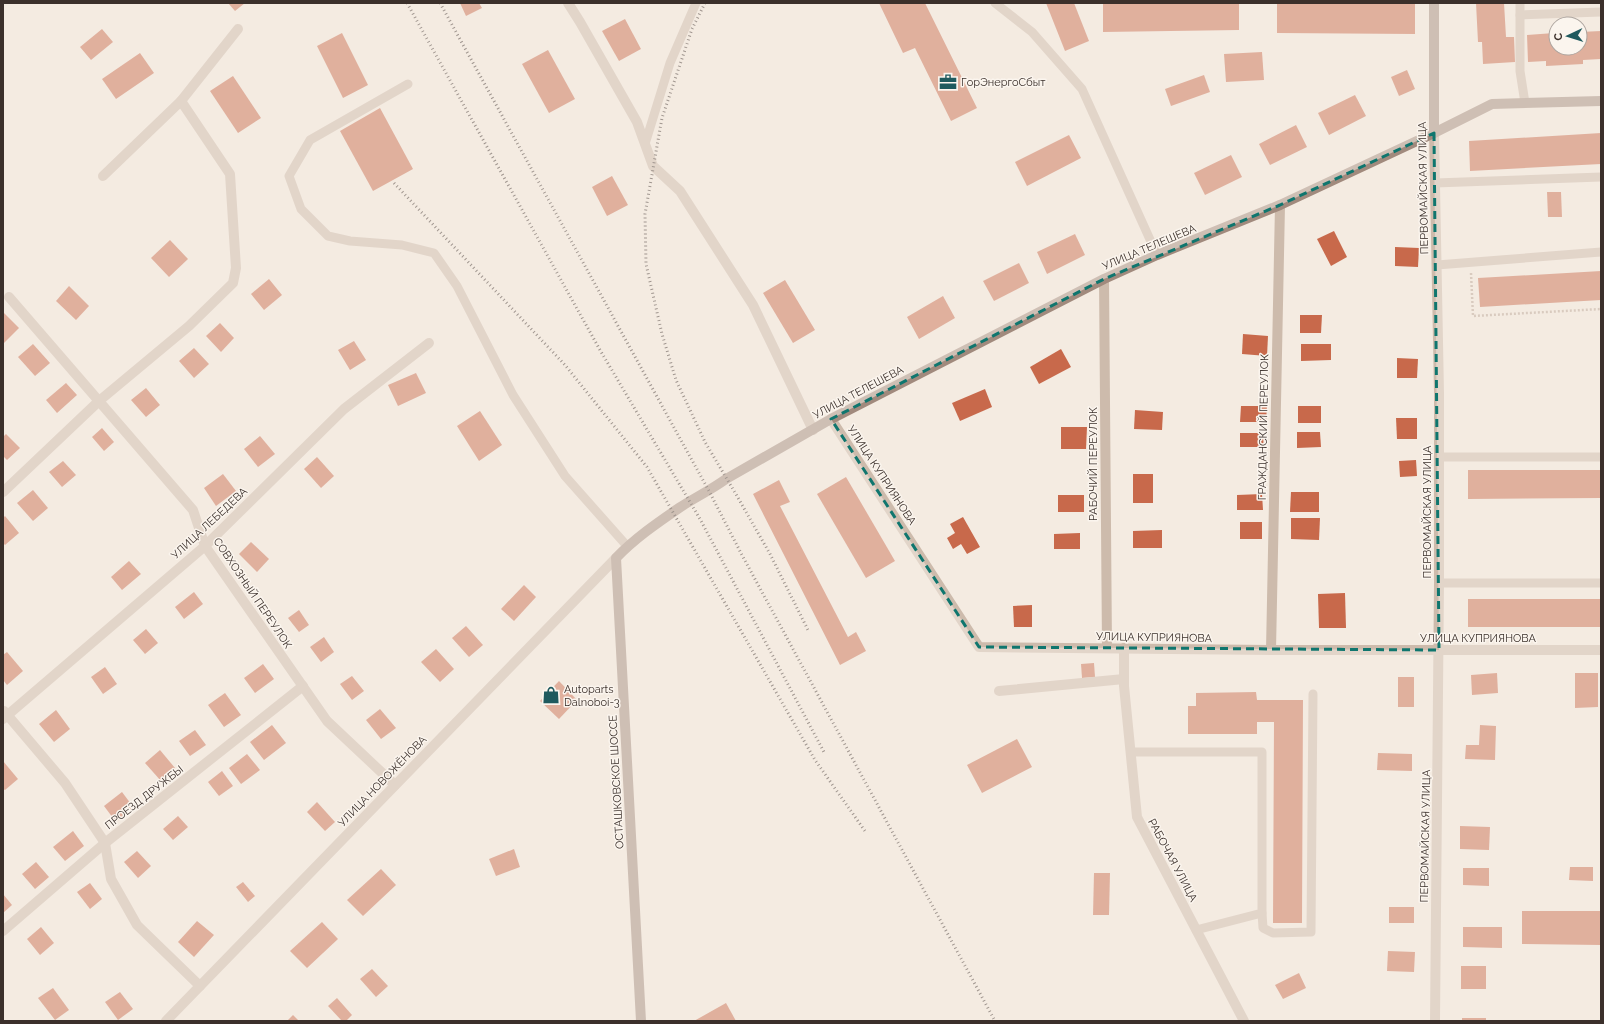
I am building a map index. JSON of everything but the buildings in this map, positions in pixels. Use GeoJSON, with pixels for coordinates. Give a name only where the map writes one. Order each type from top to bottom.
{"type":"FeatureCollection","features":[{"type":"Feature","properties":{"kind":"street"},"geometry":{"type":"LineString","coordinates":[[568,3],[637,122],[653,166],[680,191],[753,305],[813,430]]}},
{"type":"Feature","properties":{"kind":"street","name":"ПЕРВОМАЙСКАЯ УЛИЦА"},"geometry":{"type":"LineString","coordinates":[[1434,3],[1434,133],[1436,183],[1439,457],[1439,650],[1434,1021]]}},
{"type":"Feature","properties":{"kind":"street"},"geometry":{"type":"LineString","coordinates":[[103,176],[181,101],[238,29]]}},
{"type":"Feature","properties":{"kind":"street"},"geometry":{"type":"LineString","coordinates":[[3,492],[99,401],[189,326],[233,283],[236,268],[230,174],[181,101]]}},
{"type":"Feature","properties":{"kind":"street","name":"УЛИЦА ТЕЛЕШЕВА"},"geometry":{"type":"LineString","coordinates":[[627,546],[680,508],[716,487],[726,479],[831,419],[1104,279],[1157,255],[1280,205],[1434,133],[1492,104],[1601,101]]}},
{"type":"Feature","properties":{"kind":"street","name":"ГРАЖДАНСКИЙ ПЕРЕУЛОК"},"geometry":{"type":"LineString","coordinates":[[1271,650],[1280,205]]}},
{"type":"Feature","properties":{"kind":"street","name":"РАБОЧИЙ ПЕРЕУЛОК"},"geometry":{"type":"LineString","coordinates":[[1104,279],[1107,648]]}},
{"type":"Feature","properties":{"kind":"street","name":"СОВХОЗНЫЙ ПЕРЕУЛОК"},"geometry":{"type":"LineString","coordinates":[[9,297],[193,510],[205,546],[327,721],[395,785]]}},
{"type":"Feature","properties":{"kind":"street","name":"УЛИЦА ЛЕБЕДЕВА"},"geometry":{"type":"LineString","coordinates":[[4,715],[205,546],[344,409],[429,344]]}},
{"type":"Feature","properties":{"kind":"street","name":"УЛИЦА КУПРИЯНОВА"},"geometry":{"type":"LineString","coordinates":[[831,419],[979,647],[1271,650],[1601,650]]}},
{"type":"Feature","properties":{"kind":"street"},"geometry":{"type":"LineString","coordinates":[[616,558],[627,546]]}},
{"type":"Feature","properties":{"kind":"street","name":"УЛИЦА НОВОЖЁНОВА"},"geometry":{"type":"LineString","coordinates":[[166,1021],[616,558]]}},
{"type":"Feature","properties":{"kind":"street","name":"ОСТАШКОВСКОЕ ШОССЕ"},"geometry":{"type":"LineString","coordinates":[[616,558],[641,1021]]}},
{"type":"Feature","properties":{"kind":"street","name":"РАБОЧАЯ УЛИЦА"},"geometry":{"type":"LineString","coordinates":[[1124,648],[1124,679],[1137,816],[1244,1021]]}},
{"type":"Feature","properties":{"kind":"street"},"geometry":{"type":"LineString","coordinates":[[999,691],[1124,679]]}},
{"type":"Feature","properties":{"kind":"street","name":"ПРОЕЗД ДРУЖБЫ"},"geometry":{"type":"LineString","coordinates":[[3,931],[105,843],[303,686]]}},
{"type":"Feature","properties":{"kind":"street"},"geometry":{"type":"LineString","coordinates":[[4,715],[65,783],[105,843],[111,879],[137,925],[200,986]]}},
{"type":"Feature","properties":{"kind":"lane"},"geometry":{"type":"LineString","coordinates":[[645,144],[670,63],[696,3]]}},
{"type":"Feature","properties":{"kind":"lane"},"geometry":{"type":"LineString","coordinates":[[995,3],[1032,32],[1082,88],[1157,255]]}},
{"type":"Feature","properties":{"kind":"lane"},"geometry":{"type":"LineString","coordinates":[[1520,3],[1520,71],[1525,103]]}},
{"type":"Feature","properties":{"kind":"lane"},"geometry":{"type":"LineString","coordinates":[[1520,15],[1601,12]]}},
{"type":"Feature","properties":{"kind":"lane"},"geometry":{"type":"LineString","coordinates":[[408,84],[310,140],[289,176],[301,209],[328,236],[350,241],[402,246],[434,253],[457,286],[513,395],[565,476],[627,546]]}},
{"type":"Feature","properties":{"kind":"lane"},"geometry":{"type":"LineString","coordinates":[[1436,183],[1601,177]]}},
{"type":"Feature","properties":{"kind":"lane"},"geometry":{"type":"LineString","coordinates":[[1437,265],[1601,252]]}},
{"type":"Feature","properties":{"kind":"lane"},"geometry":{"type":"LineString","coordinates":[[1439,457],[1601,457]]}},
{"type":"Feature","properties":{"kind":"lane"},"geometry":{"type":"LineString","coordinates":[[1439,583],[1601,583]]}},
{"type":"Feature","properties":{"kind":"lane"},"geometry":{"type":"LineString","coordinates":[[1130,752],[1262,752],[1263,928],[1273,933],[1311,932],[1313,694]]}},
{"type":"Feature","properties":{"kind":"lane"},"geometry":{"type":"LineString","coordinates":[[1196,930],[1262,913]]}},
{"type":"Feature","properties":{"kind":"path"},"geometry":{"type":"LineString","coordinates":[[1470,262],[1473,316],[1601,309]]}},
{"type":"Feature","properties":{"kind":"highlighted area"},"geometry":{"type":"Polygon","coordinates":[[[1434,133],[1439,650],[979,647],[831,419],[1104,279],[1280,205],[1434,133]]]}},
{"type":"Feature","properties":{"kind":"railway"},"geometry":{"type":"LineString","coordinates":[[407,3],[600,350],[700,519],[825,754]]}},
{"type":"Feature","properties":{"kind":"railway"},"geometry":{"type":"LineString","coordinates":[[440,3],[709,491],[743,557],[995,1021]]}},
{"type":"Feature","properties":{"kind":"railway"},"geometry":{"type":"LineString","coordinates":[[705,3],[692,29],[662,118],[645,214],[646,264],[662,334],[676,380],[705,442],[770,554],[809,632]]}},
{"type":"Feature","properties":{"kind":"railway"},"geometry":{"type":"LineString","coordinates":[[394,183],[565,365],[647,467],[815,760],[865,831]]}},
{"type":"Feature","properties":{"kind":"place","name":"ГорЭнергоСбыт"},"geometry":{"type":"Point","coordinates":[948,82]}},
{"type":"Feature","properties":{"kind":"place","name":"Autoparts Dalnoboi-3"},"geometry":{"type":"Point","coordinates":[551,695]}}]}
